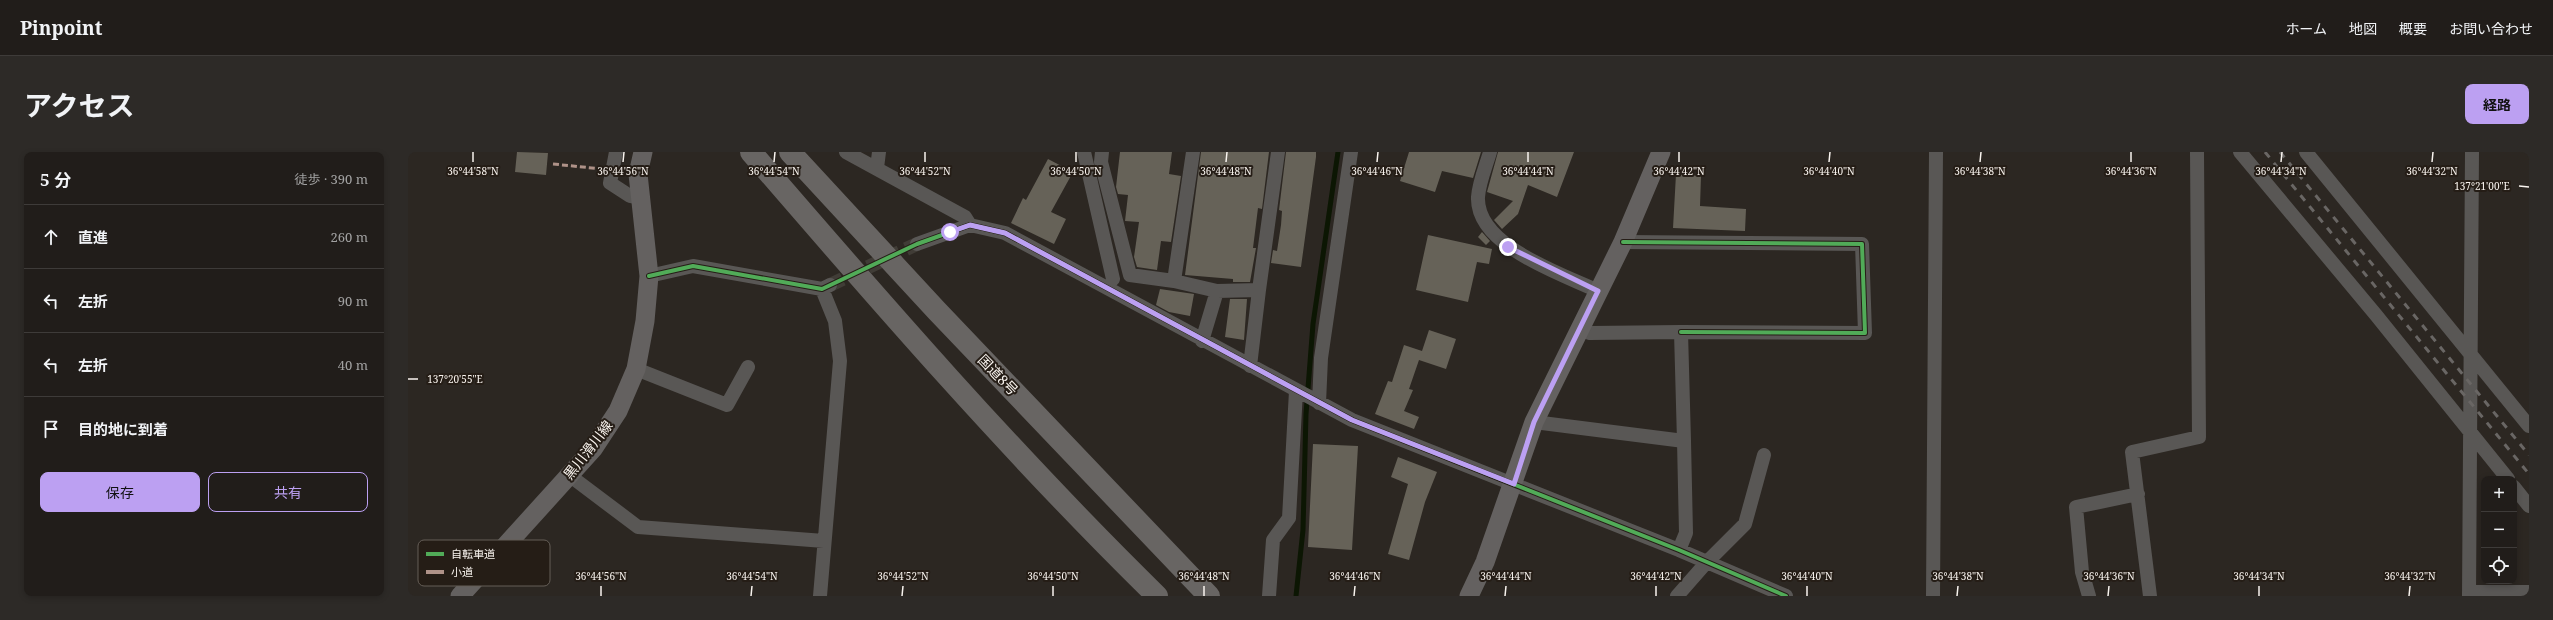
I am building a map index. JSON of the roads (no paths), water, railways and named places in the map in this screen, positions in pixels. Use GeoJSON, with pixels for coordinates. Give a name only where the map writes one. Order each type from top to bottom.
{"type":"FeatureCollection","features":[{"type":"Feature","properties":{"kind":"highway"},"geometry":{"type":"LineString","coordinates":[[751,152],[877,299],[1093,533],[1157,596]]}},
{"type":"Feature","properties":{"kind":"highway","name":"国道8号"},"geometry":{"type":"LineString","coordinates":[[790,152],[937,310],[1209,596]]}},
{"type":"Feature","properties":{"kind":"main road","name":"黒川滑川線"},"geometry":{"type":"LineString","coordinates":[[510,540],[593,449],[618,411],[636,369],[645,321],[649,276],[638,174],[643,152]]}},
{"type":"Feature","properties":{"kind":"main road"},"geometry":{"type":"LineString","coordinates":[[1469,596],[1485,562],[1514,484],[1534,422],[1578,329],[1623,242],[1662,152]]}},
{"type":"Feature","properties":{"kind":"main road","name":"黒川滑川線"},"geometry":{"type":"LineString","coordinates":[[460,596],[469,586]]}},
{"type":"Feature","properties":{"kind":"street"},"geometry":{"type":"LineString","coordinates":[[616,152],[610,183],[630,196],[640,198]]}},
{"type":"Feature","properties":{"kind":"street"},"geometry":{"type":"LineString","coordinates":[[846,152],[965,217],[970,225]]}},
{"type":"Feature","properties":{"kind":"street"},"geometry":{"type":"LineString","coordinates":[[877,168],[879,152]]}},
{"type":"Feature","properties":{"kind":"street"},"geometry":{"type":"LineString","coordinates":[[1084,152],[1113,279]]}},
{"type":"Feature","properties":{"kind":"street"},"geometry":{"type":"LineString","coordinates":[[1102,152],[1101,162],[1130,275],[1174,281],[1216,291],[1259,290]]}},
{"type":"Feature","properties":{"kind":"street"},"geometry":{"type":"LineString","coordinates":[[1174,281],[1193,152]]}},
{"type":"Feature","properties":{"kind":"street"},"geometry":{"type":"LineString","coordinates":[[1250,366],[1278,152]]}},
{"type":"Feature","properties":{"kind":"street"},"geometry":{"type":"LineString","coordinates":[[1319,403],[1321,358],[1351,152]]}},
{"type":"Feature","properties":{"kind":"street"},"geometry":{"type":"LineString","coordinates":[[1490,152],[1478,197],[1480,213],[1493,232],[1508,247],[1598,291]]}},
{"type":"Feature","properties":{"kind":"street"},"geometry":{"type":"LineString","coordinates":[[1933,596],[1936,152]]}},
{"type":"Feature","properties":{"kind":"street"},"geometry":{"type":"LineString","coordinates":[[2150,596],[2132,452],[2199,437],[2197,152]]}},
{"type":"Feature","properties":{"kind":"street"},"geometry":{"type":"LineString","coordinates":[[2240,152],[2470,430],[2506,476]]}},
{"type":"Feature","properties":{"kind":"street"},"geometry":{"type":"LineString","coordinates":[[2306,152],[2471,357],[2529,426]]}},
{"type":"Feature","properties":{"kind":"street"},"geometry":{"type":"LineString","coordinates":[[2472,152],[2469,594],[2529,592]]}},
{"type":"Feature","properties":{"kind":"street"},"geometry":{"type":"LineString","coordinates":[[917,244],[970,225],[1005,233],[1202,341],[1352,420],[1679,550],[1706,563],[1786,596]]}},
{"type":"Feature","properties":{"kind":"street"},"geometry":{"type":"LineString","coordinates":[[1578,329],[1590,333],[1865,332],[1862,244],[1623,242]]}},
{"type":"Feature","properties":{"kind":"street"},"geometry":{"type":"LineString","coordinates":[[649,276],[693,266],[826,287],[835,321],[840,361],[820,596]]}},
{"type":"Feature","properties":{"kind":"street"},"geometry":{"type":"LineString","coordinates":[[1202,341],[1216,291]]}},
{"type":"Feature","properties":{"kind":"street"},"geometry":{"type":"LineString","coordinates":[[1679,550],[1686,532],[1681,332]]}},
{"type":"Feature","properties":{"kind":"street"},"geometry":{"type":"LineString","coordinates":[[636,369],[727,405],[748,367]]}},
{"type":"Feature","properties":{"kind":"street"},"geometry":{"type":"LineString","coordinates":[[1269,596],[1273,540],[1289,518],[1296,391]]}},
{"type":"Feature","properties":{"kind":"street"},"geometry":{"type":"LineString","coordinates":[[1534,422],[1684,441]]}},
{"type":"Feature","properties":{"kind":"street"},"geometry":{"type":"LineString","coordinates":[[1677,596],[1706,563],[1745,524],[1764,455]]}},
{"type":"Feature","properties":{"kind":"street"},"geometry":{"type":"LineString","coordinates":[[569,475],[638,526],[824,541]]}},
{"type":"Feature","properties":{"kind":"street"},"geometry":{"type":"LineString","coordinates":[[2517,491],[2529,506]]}},
{"type":"Feature","properties":{"kind":"street"},"geometry":{"type":"LineString","coordinates":[[2089,596],[2082,572],[2076,507],[2138,494]]}},
{"type":"Feature","properties":{"kind":"waterway"},"geometry":{"type":"LineString","coordinates":[[1296,596],[1303,530],[1306,414],[1313,324],[1338,152]]}},
{"type":"Feature","properties":{"kind":"tunnel"},"geometry":{"type":"LineString","coordinates":[[830,285],[917,244]]}},
{"type":"Feature","properties":{"kind":"railway"},"geometry":{"type":"LineString","coordinates":[[2265,152],[2529,474]]}},
{"type":"Feature","properties":{"kind":"railway"},"geometry":{"type":"LineString","coordinates":[[2280,152],[2529,455]]}}]}
